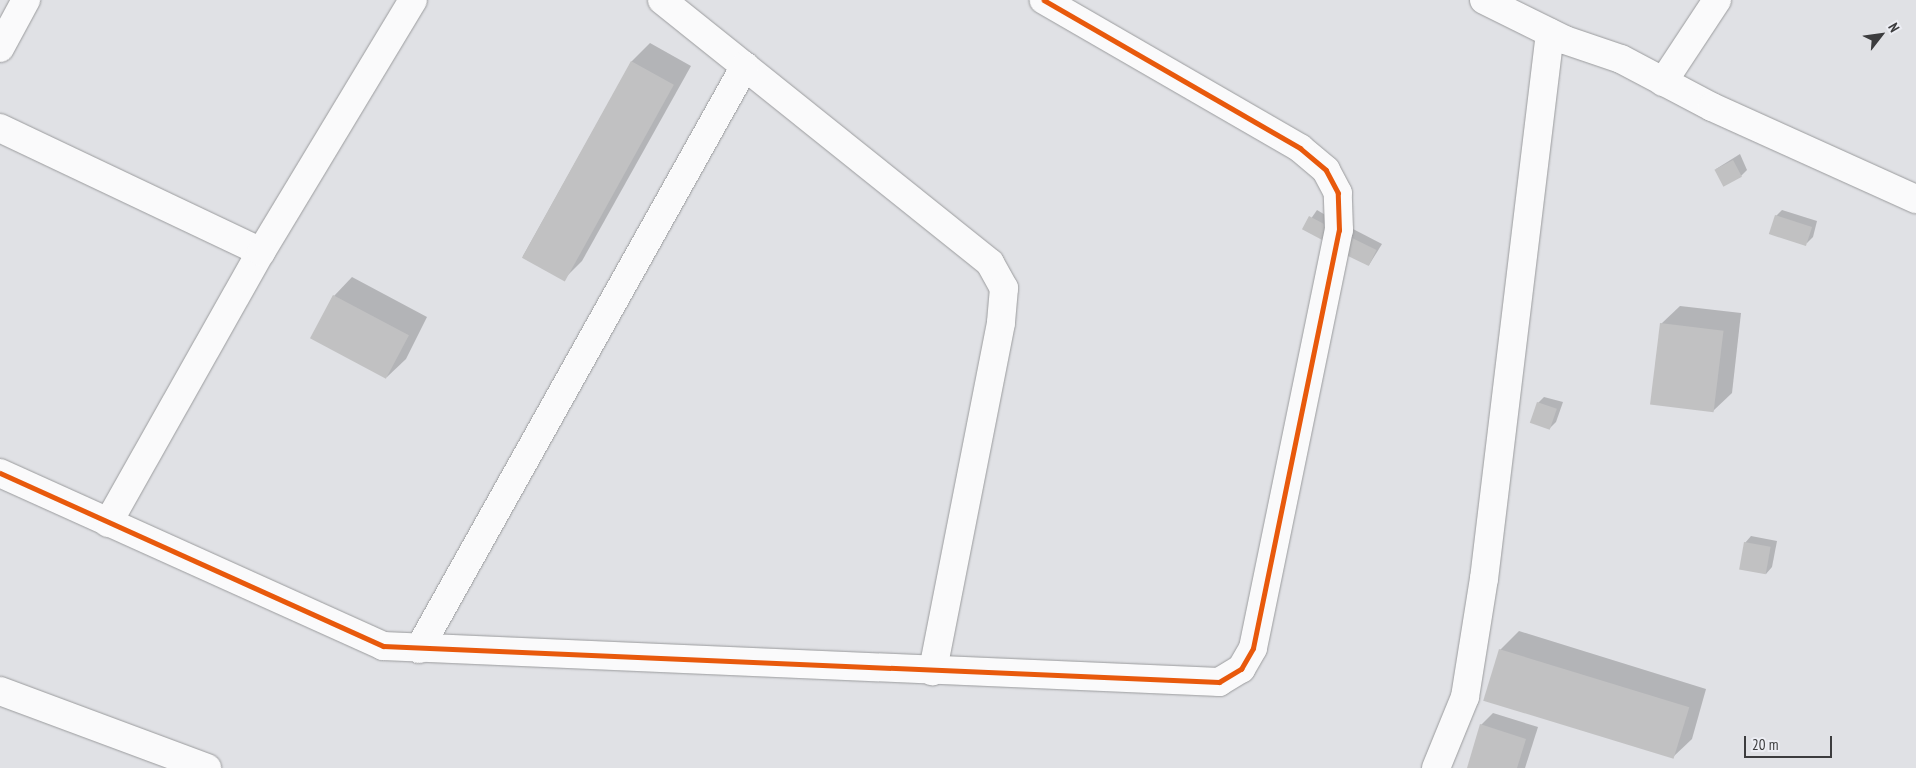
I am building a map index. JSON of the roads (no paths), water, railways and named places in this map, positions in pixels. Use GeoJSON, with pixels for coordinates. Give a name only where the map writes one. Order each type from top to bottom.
{"type":"FeatureCollection","features":[{"type":"Feature","properties":{"kind":"street"},"geometry":{"type":"LineString","coordinates":[[0,48],[26,0]]}},
{"type":"Feature","properties":{"kind":"street"},"geometry":{"type":"LineString","coordinates":[[108,523],[261,252],[413,0]]}},
{"type":"Feature","properties":{"kind":"street"},"geometry":{"type":"LineString","coordinates":[[662,0],[990,263],[1004,288],[1001,323],[933,671]]}},
{"type":"Feature","properties":{"kind":"street"},"geometry":{"type":"LineString","coordinates":[[0,473],[383,646],[1219,682],[1241,669],[1253,648],[1340,230],[1338,193],[1326,170],[1300,148],[1044,0]]}},
{"type":"Feature","properties":{"kind":"street"},"geometry":{"type":"LineString","coordinates":[[1484,0],[1550,33],[1621,60],[1663,82],[1916,199]]}},
{"type":"Feature","properties":{"kind":"street"},"geometry":{"type":"LineString","coordinates":[[1663,82],[1717,0]]}},
{"type":"Feature","properties":{"kind":"street"},"geometry":{"type":"LineString","coordinates":[[1436,768],[1465,697],[1484,579],[1550,33]]}},
{"type":"Feature","properties":{"kind":"street"},"geometry":{"type":"LineString","coordinates":[[420,649],[745,66]]}},
{"type":"Feature","properties":{"kind":"street"},"geometry":{"type":"LineString","coordinates":[[0,128],[261,252]]}},
{"type":"Feature","properties":{"kind":"street"},"geometry":{"type":"LineString","coordinates":[[0,691],[207,768]]}}]}
